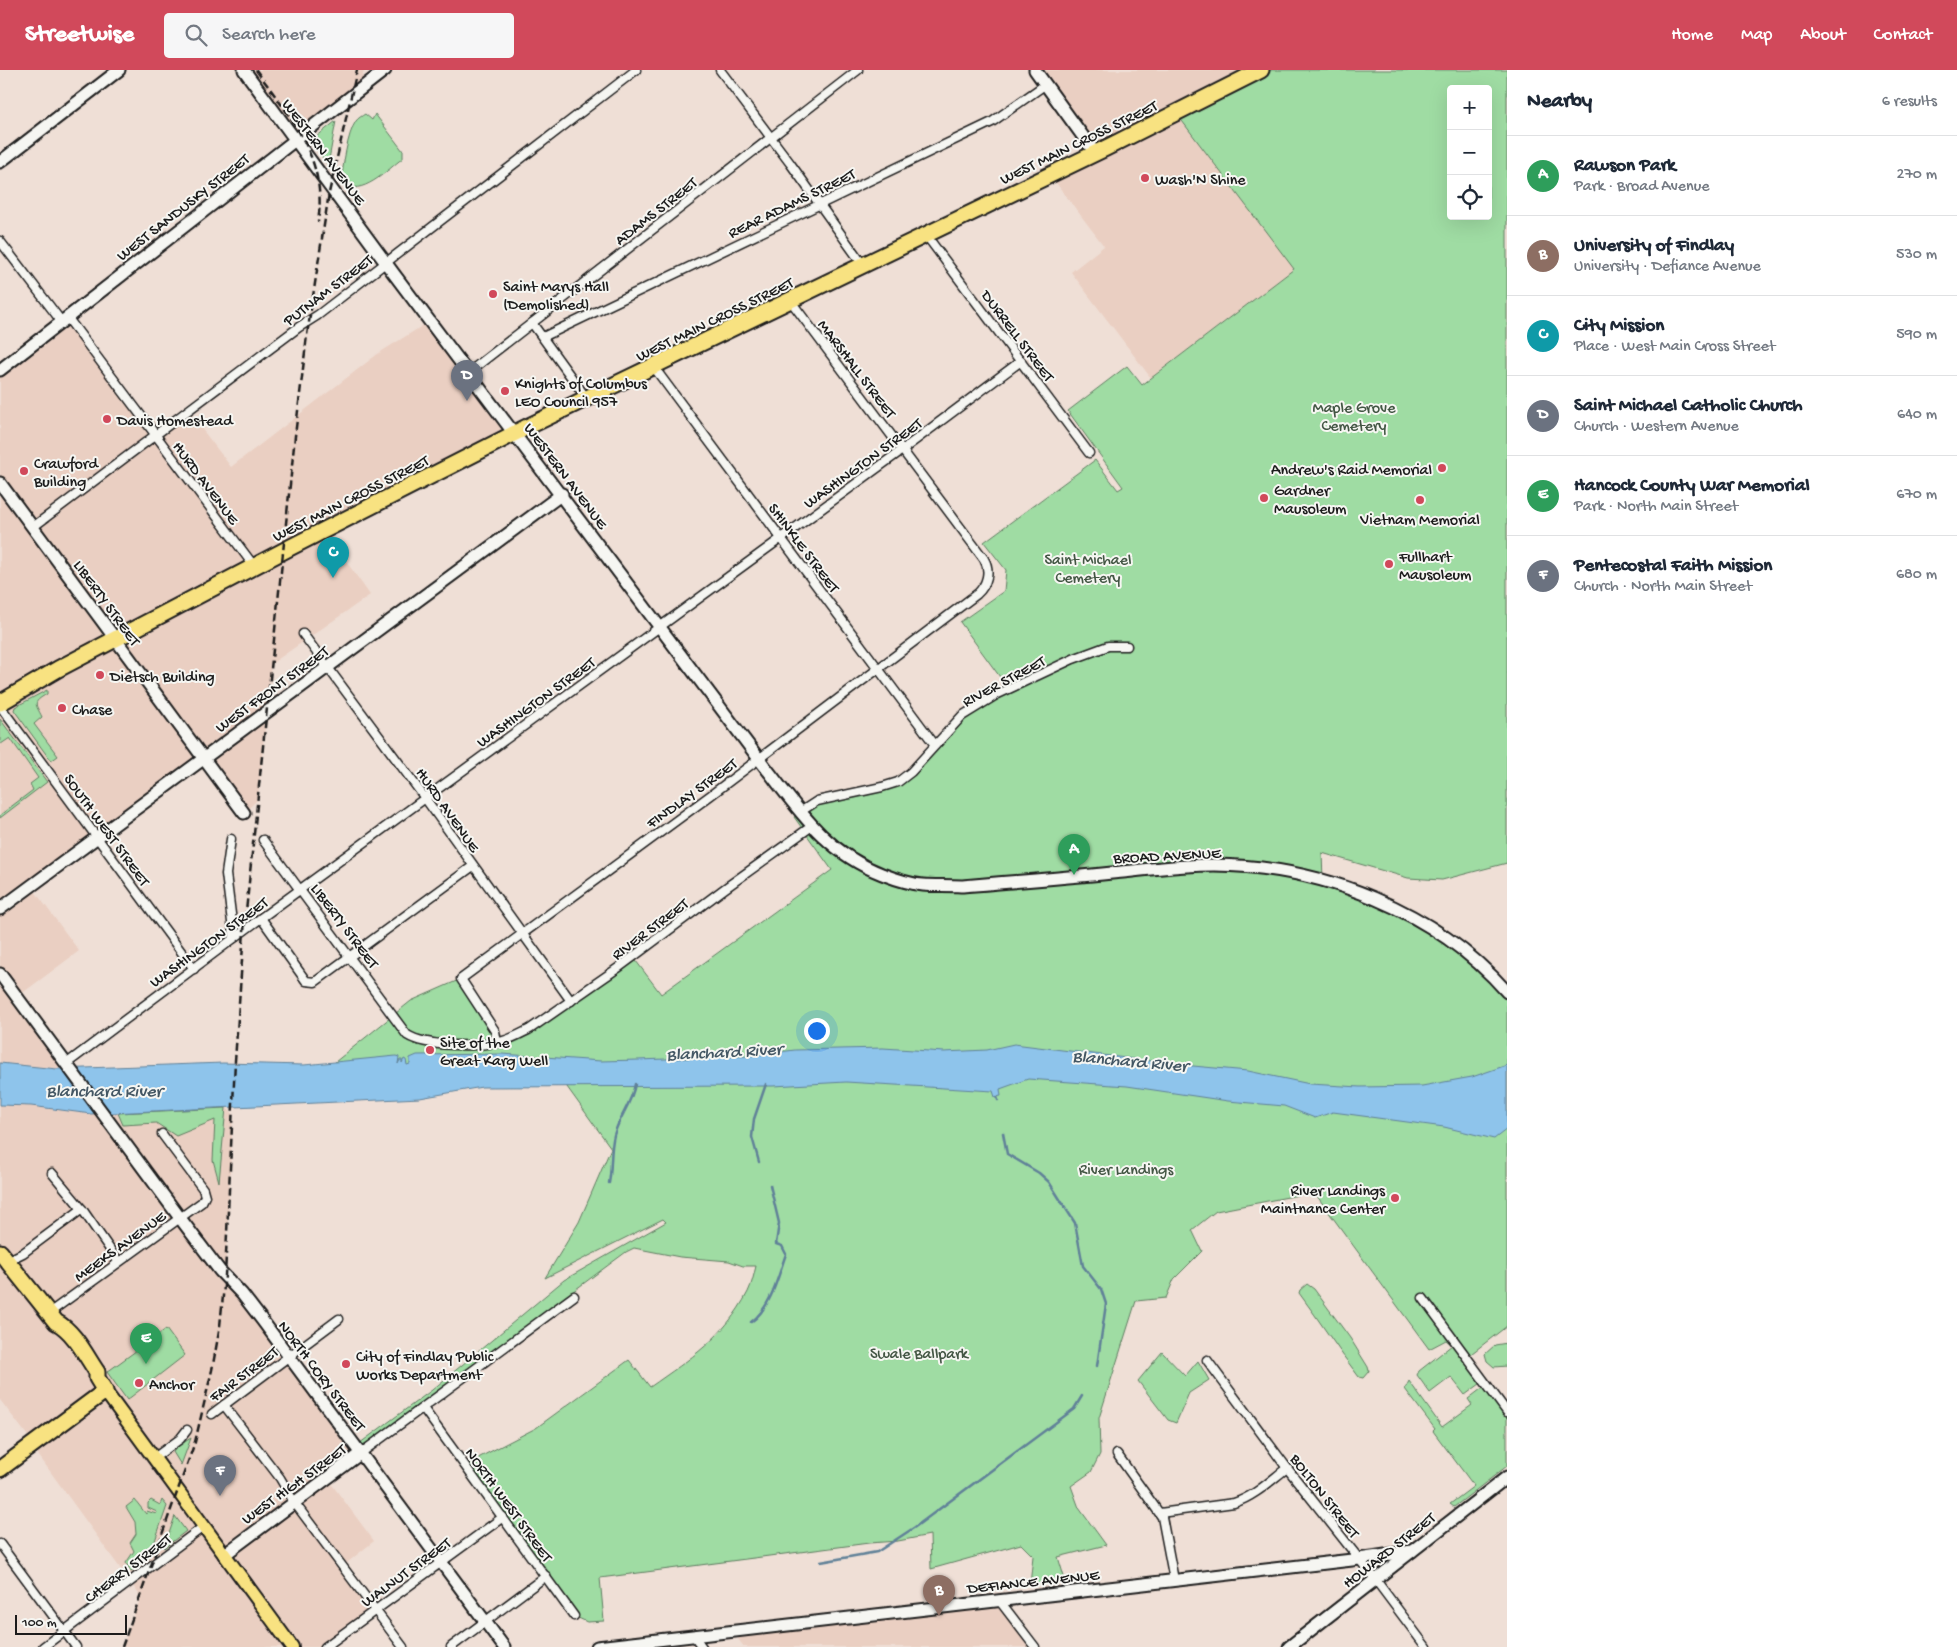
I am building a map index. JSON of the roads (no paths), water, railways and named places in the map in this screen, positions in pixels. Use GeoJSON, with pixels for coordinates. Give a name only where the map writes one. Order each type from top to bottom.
{"type":"FeatureCollection","features":[{"type":"Feature","properties":{"kind":"highway","name":"WEST MAIN CROSS STREET"},"geometry":{"type":"LineString","coordinates":[[0,704],[45,676],[254,566],[515,433],[926,235],[1261,70]]}},
{"type":"Feature","properties":{"kind":"highway"},"geometry":{"type":"LineString","coordinates":[[0,1470],[101,1385],[97,1372],[75,1340],[63,1325],[52,1318],[2,1260]]}},
{"type":"Feature","properties":{"kind":"main road"},"geometry":{"type":"LineString","coordinates":[[101,1385],[292,1647]]}},
{"type":"Feature","properties":{"kind":"street"},"geometry":{"type":"LineString","coordinates":[[0,162],[119,70]]}},
{"type":"Feature","properties":{"kind":"street","name":"WESTERN AVENUE"},"geometry":{"type":"LineString","coordinates":[[244,70],[759,759],[812,826]]}},
{"type":"Feature","properties":{"kind":"street","name":"WEST SANDUSKY STREET"},"geometry":{"type":"LineString","coordinates":[[0,370],[385,70]]}},
{"type":"Feature","properties":{"kind":"street","name":"PUTNAM STREET"},"geometry":{"type":"LineString","coordinates":[[33,527],[299,327],[318,315],[636,70]]}},
{"type":"Feature","properties":{"kind":"street"},"geometry":{"type":"LineString","coordinates":[[720,70],[863,265]]}},
{"type":"Feature","properties":{"kind":"street","name":"ADAMS STREET"},"geometry":{"type":"LineString","coordinates":[[469,372],[858,70]]}},
{"type":"Feature","properties":{"kind":"street"},"geometry":{"type":"LineString","coordinates":[[1035,70],[1095,152]]}},
{"type":"Feature","properties":{"kind":"street","name":"REAR ADAMS STREET"},"geometry":{"type":"LineString","coordinates":[[543,337],[819,203],[992,122],[1046,84]]}},
{"type":"Feature","properties":{"kind":"street","name":"DURRELL STREET"},"geometry":{"type":"LineString","coordinates":[[926,235],[1089,453]]}},
{"type":"Feature","properties":{"kind":"street","name":"HURD AVENUE"},"geometry":{"type":"LineString","coordinates":[[0,241],[156,436],[254,566]]}},
{"type":"Feature","properties":{"kind":"street","name":"MARSHALL STREET"},"geometry":{"type":"LineString","coordinates":[[790,300],[984,558],[988,574]]}},
{"type":"Feature","properties":{"kind":"street"},"geometry":{"type":"LineString","coordinates":[[532,323],[586,399]]}},
{"type":"Feature","properties":{"kind":"street","name":"WASHINGTON STREET"},"geometry":{"type":"LineString","coordinates":[[66,1064],[261,918],[1021,361]]}},
{"type":"Feature","properties":{"kind":"street","name":"SHINKLE STREET"},"geometry":{"type":"LineString","coordinates":[[654,366],[935,745]]}},
{"type":"Feature","properties":{"kind":"street","name":"LIBERTY STREET"},"geometry":{"type":"LineString","coordinates":[[1,486],[244,813]]}},
{"type":"Feature","properties":{"kind":"street","name":"WEST FRONT STREET"},"geometry":{"type":"LineString","coordinates":[[0,909],[562,494]]}},
{"type":"Feature","properties":{"kind":"street","name":"FINDLAY STREET"},"geometry":{"type":"LineString","coordinates":[[497,1043],[495,1031],[461,979],[879,670],[977,594],[984,585],[988,574]]}},
{"type":"Feature","properties":{"kind":"street","name":"HURD AVENUE"},"geometry":{"type":"LineString","coordinates":[[304,634],[571,1001]]}},
{"type":"Feature","properties":{"kind":"street","name":"RIVER STREET"},"geometry":{"type":"LineString","coordinates":[[800,812],[817,801],[882,788],[898,782],[911,772],[962,716],[1008,688],[1108,646],[1127,646]]}},
{"type":"Feature","properties":{"kind":"street","name":"SOUTH WEST STREET"},"geometry":{"type":"LineString","coordinates":[[0,704],[194,969]]}},
{"type":"Feature","properties":{"kind":"street","name":"RIVER STREET"},"geometry":{"type":"LineString","coordinates":[[403,1030],[412,1038],[428,1043],[497,1043],[520,1035],[571,1001],[812,826]]}},
{"type":"Feature","properties":{"kind":"street","name":"BROAD AVENUE"},"geometry":{"type":"LineString","coordinates":[[812,826],[830,844],[858,863],[895,879],[922,885],[961,886],[1214,865],[1256,868],[1322,880],[1380,901],[1420,921],[1470,956],[1507,992]]}},
{"type":"Feature","properties":{"kind":"street"},"geometry":{"type":"LineString","coordinates":[[231,839],[226,874],[234,938]]}},
{"type":"Feature","properties":{"kind":"street","name":"LIBERTY STREET"},"geometry":{"type":"LineString","coordinates":[[262,840],[403,1030]]}},
{"type":"Feature","properties":{"kind":"street"},"geometry":{"type":"LineString","coordinates":[[261,918],[306,981],[315,982],[473,866]]}},
{"type":"Feature","properties":{"kind":"street","name":"NORTH CORY STREET"},"geometry":{"type":"LineString","coordinates":[[0,974],[220,1271],[242,1294],[289,1356],[504,1647]]}},
{"type":"Feature","properties":{"kind":"street","name":"MEEKS AVENUE"},"geometry":{"type":"LineString","coordinates":[[52,1318],[118,1261],[202,1202],[204,1198],[203,1189],[162,1134]]}},
{"type":"Feature","properties":{"kind":"street"},"geometry":{"type":"LineString","coordinates":[[52,1173],[82,1210],[118,1261]]}},
{"type":"Feature","properties":{"kind":"street"},"geometry":{"type":"LineString","coordinates":[[2,1260],[23,1253],[82,1210]]}},
{"type":"Feature","properties":{"kind":"street","name":"WEST HIGH STREET"},"geometry":{"type":"LineString","coordinates":[[224,1555],[574,1296]]}},
{"type":"Feature","properties":{"kind":"street"},"geometry":{"type":"LineString","coordinates":[[1423,1298],[1507,1412]]}},
{"type":"Feature","properties":{"kind":"street","name":"FAIR STREET"},"geometry":{"type":"LineString","coordinates":[[212,1414],[339,1319]]}},
{"type":"Feature","properties":{"kind":"street","name":"BOLTON STREET"},"geometry":{"type":"LineString","coordinates":[[1207,1360],[1287,1468],[1426,1647]]}},
{"type":"Feature","properties":{"kind":"street"},"geometry":{"type":"LineString","coordinates":[[224,1405],[280,1478],[294,1502],[404,1647]]}},
{"type":"Feature","properties":{"kind":"street","name":"NORTH WEST STREET"},"geometry":{"type":"LineString","coordinates":[[423,1408],[574,1616]]}},
{"type":"Feature","properties":{"kind":"street"},"geometry":{"type":"LineString","coordinates":[[154,1458],[180,1439],[187,1430]]}},
{"type":"Feature","properties":{"kind":"street"},"geometry":{"type":"LineString","coordinates":[[1117,1454],[1160,1513],[1164,1522],[1174,1580]]}},
{"type":"Feature","properties":{"kind":"street"},"geometry":{"type":"LineString","coordinates":[[1160,1513],[1244,1500],[1287,1468]]}},
{"type":"Feature","properties":{"kind":"street","name":"HOWARD STREET"},"geometry":{"type":"LineString","coordinates":[[1289,1647],[1507,1478]]}},
{"type":"Feature","properties":{"kind":"street","name":"WALNUT STREET"},"geometry":{"type":"LineString","coordinates":[[325,1647],[503,1516]]}},
{"type":"Feature","properties":{"kind":"street","name":"CHERRY STREET"},"geometry":{"type":"LineString","coordinates":[[43,1647],[203,1527]]}},
{"type":"Feature","properties":{"kind":"street"},"geometry":{"type":"LineString","coordinates":[[0,1544],[76,1647]]}},
{"type":"Feature","properties":{"kind":"street","name":"DEFIANCE AVENUE"},"geometry":{"type":"LineString","coordinates":[[604,1647],[1359,1559],[1412,1550]]}},
{"type":"Feature","properties":{"kind":"street"},"geometry":{"type":"LineString","coordinates":[[450,1647],[546,1576]]}},
{"type":"Feature","properties":{"kind":"street"},"geometry":{"type":"LineString","coordinates":[[999,1600],[1035,1647]]}},
{"type":"Feature","properties":{"kind":"street"},"geometry":{"type":"LineString","coordinates":[[694,1636],[702,1647]]}},
{"type":"Feature","properties":{"kind":"water","name":"Blanchard River"},"geometry":{"type":"Polygon","coordinates":[[[1014,1044],[1182,1065],[1248,1071],[1310,1084],[1360,1087],[1422,1086],[1472,1077],[1507,1065],[1507,1129],[1494,1139],[1444,1127],[1333,1112],[1315,1118],[1284,1106],[1228,1101],[1127,1086],[1028,1079],[1000,1089],[1001,1096],[995,1097],[993,1091],[846,1082],[773,1086],[482,1087],[420,1098],[91,1114],[31,1106],[0,1105],[0,1063],[57,1069],[223,1063],[304,1065],[396,1056],[399,1057],[398,1064],[400,1060],[402,1060],[402,1063],[404,1059],[407,1065],[410,1064],[410,1058],[417,1055],[502,1054],[601,1061],[748,1056],[795,1050],[883,1048],[944,1052],[987,1050],[1014,1044]]]}},
{"type":"Feature","properties":{"kind":"waterway"},"geometry":{"type":"LineString","coordinates":[[609,1183],[614,1135],[635,1084]]}},
{"type":"Feature","properties":{"kind":"waterway"},"geometry":{"type":"LineString","coordinates":[[759,1162],[752,1137],[754,1119],[766,1084]]}},
{"type":"Feature","properties":{"kind":"waterway"},"geometry":{"type":"LineString","coordinates":[[1003,1133],[1007,1154],[1039,1173],[1049,1182],[1075,1223],[1083,1266],[1101,1289],[1106,1304],[1097,1366]]}},
{"type":"Feature","properties":{"kind":"waterway"},"geometry":{"type":"LineString","coordinates":[[751,1322],[764,1309],[769,1300],[786,1254],[782,1246],[776,1244],[779,1223],[770,1185]]}},
{"type":"Feature","properties":{"kind":"waterway"},"geometry":{"type":"LineString","coordinates":[[821,1562],[877,1552],[915,1527],[1074,1409],[1082,1396]]}},
{"type":"Feature","properties":{"kind":"railway"},"geometry":{"type":"LineString","coordinates":[[256,70],[293,122],[304,140],[312,159],[320,200],[318,222]]}},
{"type":"Feature","properties":{"kind":"railway"},"geometry":{"type":"LineString","coordinates":[[122,1647],[195,1442],[220,1326],[225,1276],[235,1061],[244,931],[295,436],[307,335],[329,193],[357,70]]}},
{"type":"Feature","properties":{"kind":"place","name":"Wash'N Shine"},"geometry":{"type":"Point","coordinates":[1145,178]}},
{"type":"Feature","properties":{"kind":"place","name":"Saint Marys Hall (Demolished)"},"geometry":{"type":"Point","coordinates":[493,294]}},
{"type":"Feature","properties":{"kind":"place","name":"Knights of Columbus LEO Council 957"},"geometry":{"type":"Point","coordinates":[505,391]}},
{"type":"Feature","properties":{"kind":"place","name":"Saint Michael Catholic Church"},"geometry":{"type":"Point","coordinates":[467,401]}},
{"type":"Feature","properties":{"kind":"place","name":"Davis Homestead"},"geometry":{"type":"Point","coordinates":[107,419]}},
{"type":"Feature","properties":{"kind":"place","name":"Andrew's Raid Memorial"},"geometry":{"type":"Point","coordinates":[1442,468]}},
{"type":"Feature","properties":{"kind":"place","name":"Crawford Building"},"geometry":{"type":"Point","coordinates":[24,471]}},
{"type":"Feature","properties":{"kind":"place","name":"Gardner Mausoleum"},"geometry":{"type":"Point","coordinates":[1264,498]}},
{"type":"Feature","properties":{"kind":"place","name":"Vietnam Memorial"},"geometry":{"type":"Point","coordinates":[1420,500]}},
{"type":"Feature","properties":{"kind":"place","name":"Fullhart Mausoleum"},"geometry":{"type":"Point","coordinates":[1389,564]}},
{"type":"Feature","properties":{"kind":"place","name":"City Mission"},"geometry":{"type":"Point","coordinates":[333,578]}},
{"type":"Feature","properties":{"kind":"place","name":"Dietsch Building"},"geometry":{"type":"Point","coordinates":[100,675]}},
{"type":"Feature","properties":{"kind":"place","name":"Chase"},"geometry":{"type":"Point","coordinates":[62,708]}},
{"type":"Feature","properties":{"kind":"place","name":"Rawson Park"},"geometry":{"type":"Point","coordinates":[1074,875]}},
{"type":"Feature","properties":{"kind":"place","name":"Site of the Great Karg Well"},"geometry":{"type":"Point","coordinates":[430,1050]}},
{"type":"Feature","properties":{"kind":"place","name":"River Landings Maintnance Center"},"geometry":{"type":"Point","coordinates":[1395,1198]}},
{"type":"Feature","properties":{"kind":"place","name":"Hancock County War Memorial"},"geometry":{"type":"Point","coordinates":[146,1364]}},
{"type":"Feature","properties":{"kind":"place","name":"City of Findlay Public Works Department"},"geometry":{"type":"Point","coordinates":[346,1364]}},
{"type":"Feature","properties":{"kind":"place","name":"Anchor"},"geometry":{"type":"Point","coordinates":[139,1383]}},
{"type":"Feature","properties":{"kind":"place","name":"Pentecostal Faith Mission"},"geometry":{"type":"Point","coordinates":[220,1496]}},
{"type":"Feature","properties":{"kind":"place","name":"University of Findlay"},"geometry":{"type":"Point","coordinates":[939,1616]}},
{"type":"Feature","properties":{"kind":"park label","name":"Maple Grove Cemetery"},"geometry":{"type":"Point","coordinates":[1354,415]}},
{"type":"Feature","properties":{"kind":"park label","name":"Saint Michael Cemetery"},"geometry":{"type":"Point","coordinates":[1088,567]}},
{"type":"Feature","properties":{"kind":"park label","name":"River Landings"},"geometry":{"type":"Point","coordinates":[1126,1168]}},
{"type":"Feature","properties":{"kind":"park label","name":"Swale Ballpark"},"geometry":{"type":"Point","coordinates":[919,1352]}}]}
